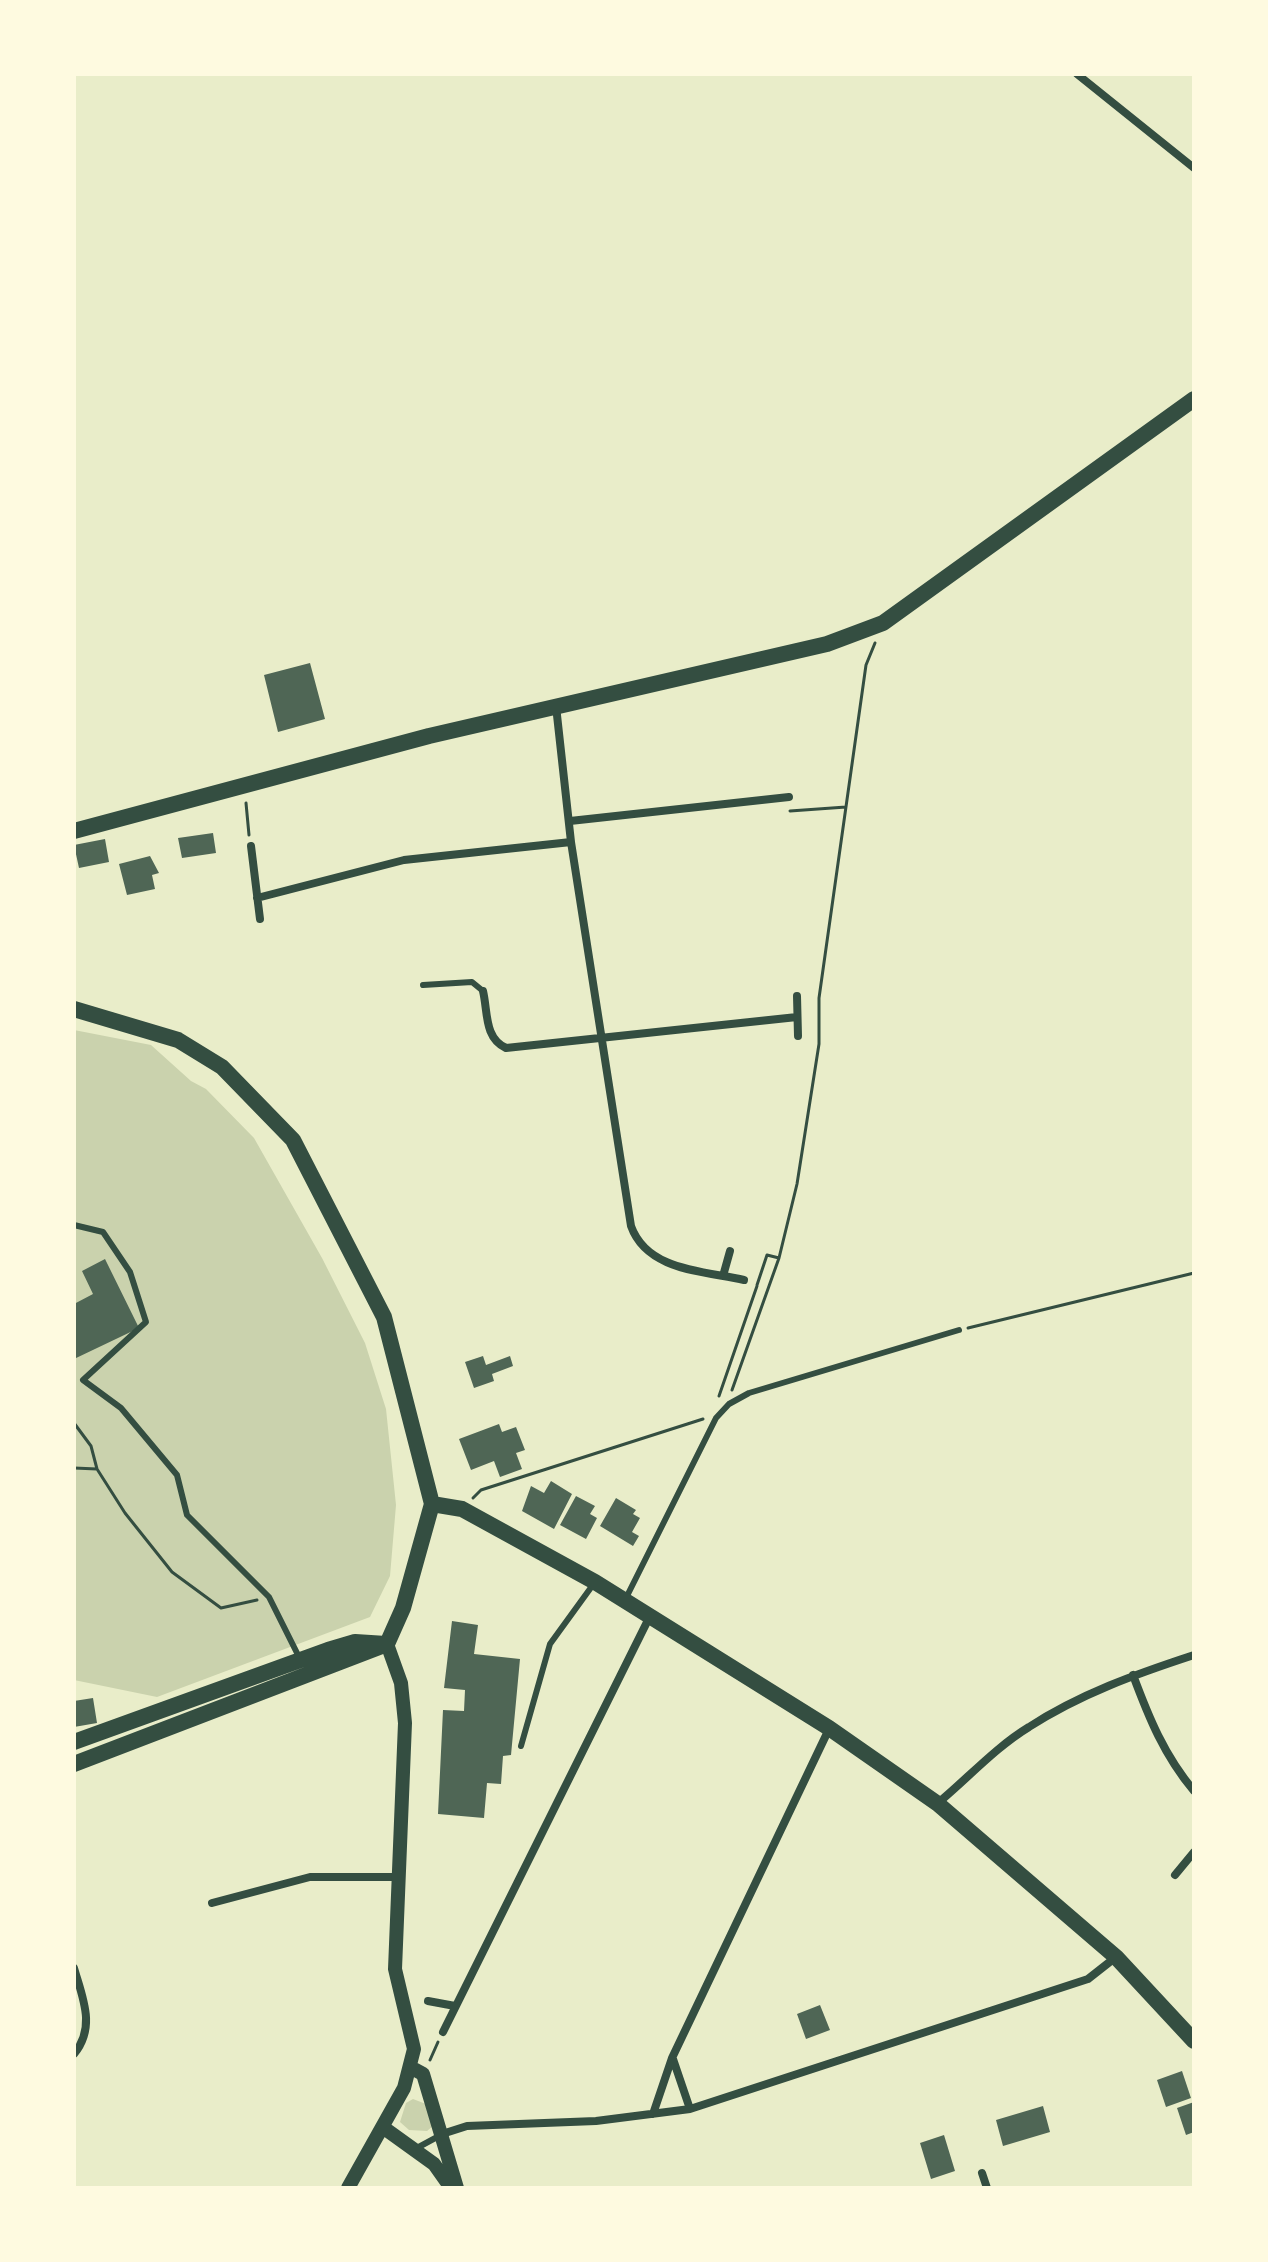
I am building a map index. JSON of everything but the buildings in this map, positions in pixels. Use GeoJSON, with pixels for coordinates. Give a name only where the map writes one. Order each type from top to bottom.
{"type":"FeatureCollection","features":[{"type":"Feature","properties":{"kind":"main road"},"geometry":{"type":"LineString","coordinates":[[74,831],[429,736],[827,644],[883,623],[1194,399]]}},
{"type":"Feature","properties":{"kind":"main road"},"geometry":{"type":"LineString","coordinates":[[74,1009],[178,1040],[222,1067],[293,1140],[384,1317],[432,1504],[403,1608],[387,1644],[74,1764]]}},
{"type":"Feature","properties":{"kind":"main road"},"geometry":{"type":"LineString","coordinates":[[432,1504],[462,1509],[595,1582],[829,1728],[938,1804],[1116,1957],[1194,2041]]}},
{"type":"Feature","properties":{"kind":"main road"},"geometry":{"type":"LineString","coordinates":[[74,1742],[300,1659],[355,1642],[387,1644]]}},
{"type":"Feature","properties":{"kind":"street"},"geometry":{"type":"LineString","coordinates":[[1077,74],[1194,168]]}},
{"type":"Feature","properties":{"kind":"street"},"geometry":{"type":"LineString","coordinates":[[556,706],[571,842],[601,1041],[636,1239],[657,1259],[744,1280]]}},
{"type":"Feature","properties":{"kind":"street"},"geometry":{"type":"LineString","coordinates":[[570,821],[789,797]]}},
{"type":"Feature","properties":{"kind":"street"},"geometry":{"type":"LineString","coordinates":[[257,898],[404,860],[571,842]]}},
{"type":"Feature","properties":{"kind":"street"},"geometry":{"type":"LineString","coordinates":[[251,846],[260,919]]}},
{"type":"Feature","properties":{"kind":"street"},"geometry":{"type":"LineString","coordinates":[[483,991],[490,1034],[496,1044],[506,1048],[601,1041],[641,1032],[797,1017]]}},
{"type":"Feature","properties":{"kind":"street"},"geometry":{"type":"LineString","coordinates":[[797,996],[798,1036]]}},
{"type":"Feature","properties":{"kind":"street"},"geometry":{"type":"LineString","coordinates":[[723,1276],[730,1251]]}},
{"type":"Feature","properties":{"kind":"street"},"geometry":{"type":"LineString","coordinates":[[443,2032],[650,1616]]}},
{"type":"Feature","properties":{"kind":"street"},"geometry":{"type":"LineString","coordinates":[[387,1644],[401,1683],[405,1723],[396,1877],[395,1969],[416,2070],[442,2134],[457,2188]]}},
{"type":"Feature","properties":{"kind":"street"},"geometry":{"type":"LineString","coordinates":[[938,1804],[1027,1728],[1085,1695],[1194,1655]]}},
{"type":"Feature","properties":{"kind":"street"},"geometry":{"type":"LineString","coordinates":[[1133,1675],[1168,1759],[1194,1791]]}},
{"type":"Feature","properties":{"kind":"street"},"geometry":{"type":"LineString","coordinates":[[653,2114],[672,2058],[829,1728]]}},
{"type":"Feature","properties":{"kind":"street"},"geometry":{"type":"LineString","coordinates":[[1175,1875],[1194,1852]]}},
{"type":"Feature","properties":{"kind":"street"},"geometry":{"type":"LineString","coordinates":[[212,1903],[310,1877],[396,1877]]}},
{"type":"Feature","properties":{"kind":"street"},"geometry":{"type":"LineString","coordinates":[[442,2134],[467,2126],[596,2121],[690,2109],[1088,1979],[1116,1957]]}},
{"type":"Feature","properties":{"kind":"street"},"geometry":{"type":"LineString","coordinates":[[74,1968],[87,2014],[87,2036],[74,2054]]}},
{"type":"Feature","properties":{"kind":"street"},"geometry":{"type":"LineString","coordinates":[[428,2001],[455,2006]]}},
{"type":"Feature","properties":{"kind":"street"},"geometry":{"type":"LineString","coordinates":[[672,2058],[690,2109]]}},
{"type":"Feature","properties":{"kind":"street"},"geometry":{"type":"LineString","coordinates":[[348,2188],[416,2070]]}},
{"type":"Feature","properties":{"kind":"street"},"geometry":{"type":"LineString","coordinates":[[384,2128],[434,2164],[451,2188]]}},
{"type":"Feature","properties":{"kind":"street"},"geometry":{"type":"LineString","coordinates":[[982,2173],[987,2188]]}},
{"type":"Feature","properties":{"kind":"lane"},"geometry":{"type":"LineString","coordinates":[[423,985],[472,982],[483,991]]}},
{"type":"Feature","properties":{"kind":"lane"},"geometry":{"type":"LineString","coordinates":[[74,1225],[103,1232],[130,1272],[146,1322],[83,1380],[74,1381]]}},
{"type":"Feature","properties":{"kind":"lane"},"geometry":{"type":"LineString","coordinates":[[625,1601],[716,1418],[732,1402],[749,1393],[959,1330]]}},
{"type":"Feature","properties":{"kind":"lane"},"geometry":{"type":"LineString","coordinates":[[83,1380],[121,1408],[177,1475],[187,1515],[269,1597],[300,1659]]}},
{"type":"Feature","properties":{"kind":"lane"},"geometry":{"type":"LineString","coordinates":[[521,1746],[550,1644],[595,1582]]}},
{"type":"Feature","properties":{"kind":"lane"},"geometry":{"type":"LineString","coordinates":[[226,1685],[233,1705]]}},
{"type":"Feature","properties":{"kind":"lane"},"geometry":{"type":"LineString","coordinates":[[415,2149],[442,2134]]}},
{"type":"Feature","properties":{"kind":"path"},"geometry":{"type":"LineString","coordinates":[[732,1402],[732,1384],[779,1258],[797,1184],[819,1044],[819,998],[866,665],[883,623]]}},
{"type":"Feature","properties":{"kind":"path"},"geometry":{"type":"LineString","coordinates":[[245,787],[251,846]]}},
{"type":"Feature","properties":{"kind":"path"},"geometry":{"type":"LineString","coordinates":[[789,797],[790,811],[846,807]]}},
{"type":"Feature","properties":{"kind":"path"},"geometry":{"type":"LineString","coordinates":[[462,1509],[481,1490],[695,1420],[716,1418],[718,1398],[767,1255],[779,1258]]}},
{"type":"Feature","properties":{"kind":"path"},"geometry":{"type":"LineString","coordinates":[[959,1330],[1194,1273]]}},
{"type":"Feature","properties":{"kind":"path"},"geometry":{"type":"LineString","coordinates":[[744,1280],[757,1285]]}},
{"type":"Feature","properties":{"kind":"path"},"geometry":{"type":"LineString","coordinates":[[74,1423],[91,1446],[97,1469],[125,1513],[172,1572],[221,1608],[269,1597]]}},
{"type":"Feature","properties":{"kind":"path"},"geometry":{"type":"LineString","coordinates":[[74,1468],[97,1469]]}},
{"type":"Feature","properties":{"kind":"path"},"geometry":{"type":"LineString","coordinates":[[416,2070],[443,2032]]}},
{"type":"Feature","properties":{"kind":"green space"},"geometry":{"type":"Polygon","coordinates":[[[74,1030],[151,1045],[191,1081],[206,1089],[254,1138],[322,1258],[365,1343],[386,1409],[396,1505],[390,1576],[370,1617],[157,1697],[74,1680],[74,1030]]]}},
{"type":"Feature","properties":{"kind":"green space"},"geometry":{"type":"Polygon","coordinates":[[[413,2099],[426,2104],[433,2126],[427,2131],[409,2130],[400,2122],[406,2103],[413,2099]]]}}]}
